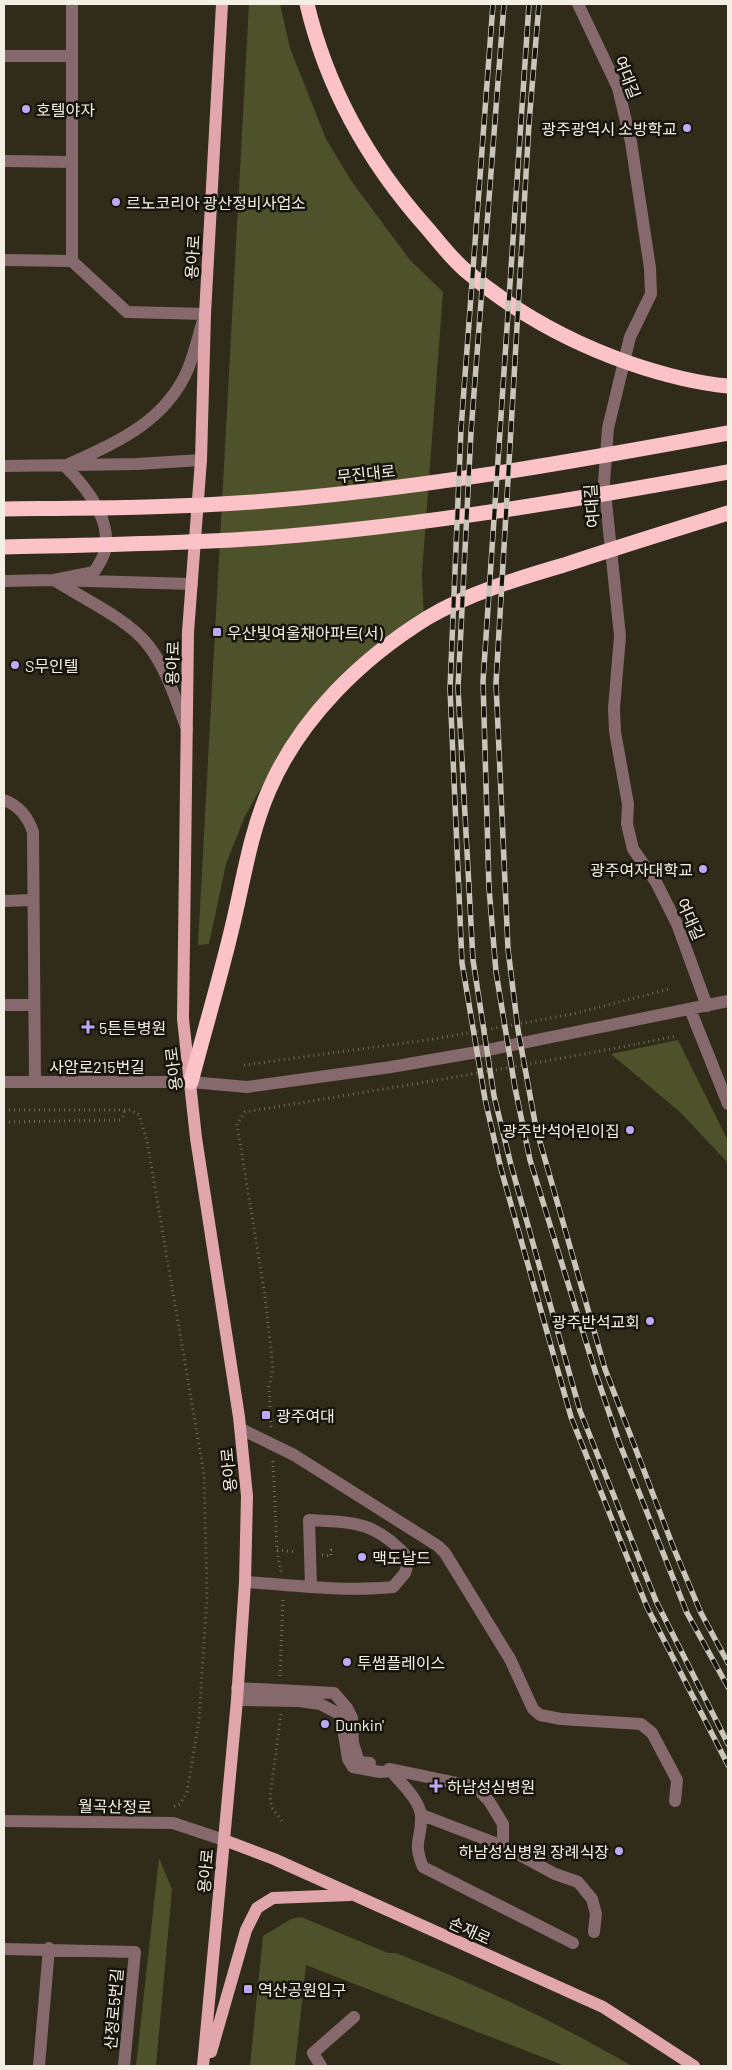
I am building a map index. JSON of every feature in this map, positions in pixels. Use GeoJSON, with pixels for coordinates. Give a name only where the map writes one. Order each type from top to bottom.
{"type":"FeatureCollection","features":[{"type":"Feature","properties":{"kind":"highway"},"geometry":{"type":"LineString","coordinates":[[307,4],[322,58],[345,112],[382,172],[407,206],[464,270],[524,314],[560,335],[610,357],[655,372],[728,386]]}},
{"type":"Feature","properties":{"kind":"highway","name":"무진대로"},"geometry":{"type":"LineString","coordinates":[[4,509],[253,502],[416,485],[581,460],[728,433]]}},
{"type":"Feature","properties":{"kind":"highway"},"geometry":{"type":"LineString","coordinates":[[4,547],[159,544],[265,538],[376,526],[591,497],[728,472]]}},
{"type":"Feature","properties":{"kind":"highway"},"geometry":{"type":"LineString","coordinates":[[191,1082],[232,931],[250,843],[269,791],[286,757],[311,720],[341,686],[372,657],[429,617],[506,583],[728,513]]}},
{"type":"Feature","properties":{"kind":"main road","name":"용아로"},"geometry":{"type":"LineString","coordinates":[[205,2066],[246,1582],[247,1496],[241,1429],[196,1138],[183,1019],[188,632],[201,460],[205,314],[222,4]]}},
{"type":"Feature","properties":{"kind":"main road","name":"손재로"},"geometry":{"type":"LineString","coordinates":[[224,1840],[274,1858],[603,2007],[694,2066]]}},
{"type":"Feature","properties":{"kind":"main road"},"geometry":{"type":"LineString","coordinates":[[205,2066],[246,1930],[257,1908],[273,1898],[353,1895]]}},
{"type":"Feature","properties":{"kind":"street"},"geometry":{"type":"LineString","coordinates":[[72,4],[72,261]]}},
{"type":"Feature","properties":{"kind":"street","name":"여대길"},"geometry":{"type":"LineString","coordinates":[[578,4],[618,88],[631,142],[651,285],[651,294],[630,337],[608,428],[604,483],[620,636],[614,708],[615,732],[628,804],[627,824],[633,849],[656,882],[677,924],[708,1006]]}},
{"type":"Feature","properties":{"kind":"street"},"geometry":{"type":"LineString","coordinates":[[4,56],[72,56]]}},
{"type":"Feature","properties":{"kind":"street"},"geometry":{"type":"LineString","coordinates":[[4,161],[71,162]]}},
{"type":"Feature","properties":{"kind":"street"},"geometry":{"type":"LineString","coordinates":[[4,260],[72,261],[128,312],[205,314],[188,370],[168,404],[141,428],[124,439],[65,466]]}},
{"type":"Feature","properties":{"kind":"street"},"geometry":{"type":"LineString","coordinates":[[4,466],[65,466],[201,460]]}},
{"type":"Feature","properties":{"kind":"street"},"geometry":{"type":"LineString","coordinates":[[54,580],[94,572],[105,551],[105,529],[92,496],[65,466]]}},
{"type":"Feature","properties":{"kind":"street"},"geometry":{"type":"LineString","coordinates":[[54,580],[126,625],[148,645],[165,675],[188,730]]}},
{"type":"Feature","properties":{"kind":"street"},"geometry":{"type":"LineString","coordinates":[[4,581],[54,580],[192,584]]}},
{"type":"Feature","properties":{"kind":"street"},"geometry":{"type":"LineString","coordinates":[[4,800],[21,810],[29,820],[33,832],[35,1082]]}},
{"type":"Feature","properties":{"kind":"street"},"geometry":{"type":"LineString","coordinates":[[4,900],[33,900]]}},
{"type":"Feature","properties":{"kind":"street","name":"사암로215번길"},"geometry":{"type":"LineString","coordinates":[[4,1082],[191,1082],[248,1087],[391,1068],[728,1001]]}},
{"type":"Feature","properties":{"kind":"street"},"geometry":{"type":"LineString","coordinates":[[4,1006],[34,1005]]}},
{"type":"Feature","properties":{"kind":"street"},"geometry":{"type":"LineString","coordinates":[[690,1009],[728,1104]]}},
{"type":"Feature","properties":{"kind":"street"},"geometry":{"type":"LineString","coordinates":[[241,1429],[294,1455],[438,1546],[445,1553],[510,1659],[533,1709],[540,1715],[560,1719],[641,1724],[652,1733],[677,1780],[675,1801]]}},
{"type":"Feature","properties":{"kind":"street"},"geometry":{"type":"LineString","coordinates":[[246,1582],[311,1586],[375,1589],[393,1587],[405,1573],[409,1559],[387,1536],[365,1526],[347,1522],[309,1520],[311,1586]]}},
{"type":"Feature","properties":{"kind":"street"},"geometry":{"type":"LineString","coordinates":[[237,1694],[283,1695],[320,1704],[341,1716],[348,1759],[356,1769],[385,1769],[476,1787],[489,1801],[503,1824],[503,1846]]}},
{"type":"Feature","properties":{"kind":"street"},"geometry":{"type":"LineString","coordinates":[[385,1769],[412,1796],[422,1815],[416,1850],[423,1867],[573,1943]]}},
{"type":"Feature","properties":{"kind":"street"},"geometry":{"type":"LineString","coordinates":[[422,1815],[503,1846],[555,1874],[578,1882],[592,1899],[596,1914],[594,1932]]}},
{"type":"Feature","properties":{"kind":"street","name":"월곡산정로"},"geometry":{"type":"LineString","coordinates":[[4,1820],[173,1823],[224,1840]]}},
{"type":"Feature","properties":{"kind":"street"},"geometry":{"type":"LineString","coordinates":[[39,2066],[49,1948]]}},
{"type":"Feature","properties":{"kind":"street","name":"산정로5번길"},"geometry":{"type":"LineString","coordinates":[[4,1949],[49,1948],[135,1952],[124,2066]]}},
{"type":"Feature","properties":{"kind":"street"},"geometry":{"type":"LineString","coordinates":[[321,2066],[313,2053],[354,2017]]}},
{"type":"Feature","properties":{"kind":"path"},"geometry":{"type":"LineString","coordinates":[[244,1066],[434,1039],[564,1016],[670,990]]}},
{"type":"Feature","properties":{"kind":"path"},"geometry":{"type":"LineString","coordinates":[[282,1822],[272,1808],[270,1798],[283,1695],[280,1673],[284,1584],[277,1550],[277,1504],[269,1387],[273,1369],[265,1296],[237,1124],[245,1112],[527,1066],[677,1036]]}},
{"type":"Feature","properties":{"kind":"path"},"geometry":{"type":"LineString","coordinates":[[4,1122],[120,1120],[124,1116],[124,1109]]}},
{"type":"Feature","properties":{"kind":"path"},"geometry":{"type":"LineString","coordinates":[[4,1110],[131,1110],[139,1115],[147,1141],[205,1482],[207,1588],[199,1720],[187,1792],[180,1804],[173,1807]]}},
{"type":"Feature","properties":{"kind":"green space"},"geometry":{"type":"Polygon","coordinates":[[[249,4],[280,4],[290,48],[326,139],[352,182],[410,260],[443,292],[422,573],[424,623],[386,649],[274,765],[245,816],[226,864],[209,944],[198,945],[249,4]]]}},
{"type":"Feature","properties":{"kind":"green space"},"geometry":{"type":"Polygon","coordinates":[[[678,1040],[728,1141],[728,1163],[681,1113],[611,1054],[678,1040]]]}},
{"type":"Feature","properties":{"kind":"green space"},"geometry":{"type":"Polygon","coordinates":[[[159,1858],[172,1889],[156,2066],[136,2066],[159,1858]]]}},
{"type":"Feature","properties":{"kind":"green space"},"geometry":{"type":"Polygon","coordinates":[[[301,1917],[388,1953],[396,1953],[487,1991],[575,2034],[632,2066],[565,2066],[306,1965],[295,2066],[250,2066],[263,1936],[291,1919],[301,1917]]]}},
{"type":"Feature","properties":{"kind":"railway"},"geometry":{"type":"LineString","coordinates":[[493,4],[461,429],[450,689],[462,963],[485,1099],[501,1169],[571,1417],[647,1607],[728,1765]]}},
{"type":"Feature","properties":{"kind":"railway"},"geometry":{"type":"LineString","coordinates":[[504,4],[471,432],[458,688],[473,960],[494,1096],[511,1165],[580,1411],[656,1601],[728,1744]]}},
{"type":"Feature","properties":{"kind":"railway"},"geometry":{"type":"LineString","coordinates":[[529,4],[483,681],[489,888],[496,972],[515,1088],[530,1160],[595,1371],[619,1442],[687,1613],[728,1687]]}},
{"type":"Feature","properties":{"kind":"railway"},"geometry":{"type":"LineString","coordinates":[[539,4],[529,123],[496,683],[508,949],[518,1030],[536,1128],[605,1369],[674,1549],[701,1613],[728,1663]]}},
{"type":"Feature","properties":{"kind":"place","name":"호텔야자"},"geometry":{"type":"Point","coordinates":[26,109]}},
{"type":"Feature","properties":{"kind":"place","name":"광주광역시 소방학교"},"geometry":{"type":"Point","coordinates":[687,128]}},
{"type":"Feature","properties":{"kind":"place","name":"르노코리아 광산정비사업소"},"geometry":{"type":"Point","coordinates":[116,202]}},
{"type":"Feature","properties":{"kind":"place","name":"우산빛여울채아파트(서)"},"geometry":{"type":"Point","coordinates":[217,632]}},
{"type":"Feature","properties":{"kind":"place","name":"S무인텔"},"geometry":{"type":"Point","coordinates":[15,665]}},
{"type":"Feature","properties":{"kind":"place","name":"광주여자대학교"},"geometry":{"type":"Point","coordinates":[703,869]}},
{"type":"Feature","properties":{"kind":"place","name":"5튼튼병원"},"geometry":{"type":"Point","coordinates":[88,1027]}},
{"type":"Feature","properties":{"kind":"place","name":"광주반석어린이집"},"geometry":{"type":"Point","coordinates":[630,1130]}},
{"type":"Feature","properties":{"kind":"place","name":"광주반석교회"},"geometry":{"type":"Point","coordinates":[650,1321]}},
{"type":"Feature","properties":{"kind":"place","name":"광주여대"},"geometry":{"type":"Point","coordinates":[266,1415]}},
{"type":"Feature","properties":{"kind":"place","name":"맥도날드"},"geometry":{"type":"Point","coordinates":[362,1557]}},
{"type":"Feature","properties":{"kind":"place","name":"투썸플레이스"},"geometry":{"type":"Point","coordinates":[347,1662]}},
{"type":"Feature","properties":{"kind":"place","name":"Dunkin'"},"geometry":{"type":"Point","coordinates":[325,1724]}},
{"type":"Feature","properties":{"kind":"place","name":"하남성심병원"},"geometry":{"type":"Point","coordinates":[436,1786]}},
{"type":"Feature","properties":{"kind":"place","name":"하남성심병원 장례식장"},"geometry":{"type":"Point","coordinates":[619,1851]}},
{"type":"Feature","properties":{"kind":"place","name":"역산공원입구"},"geometry":{"type":"Point","coordinates":[248,1989]}}]}
